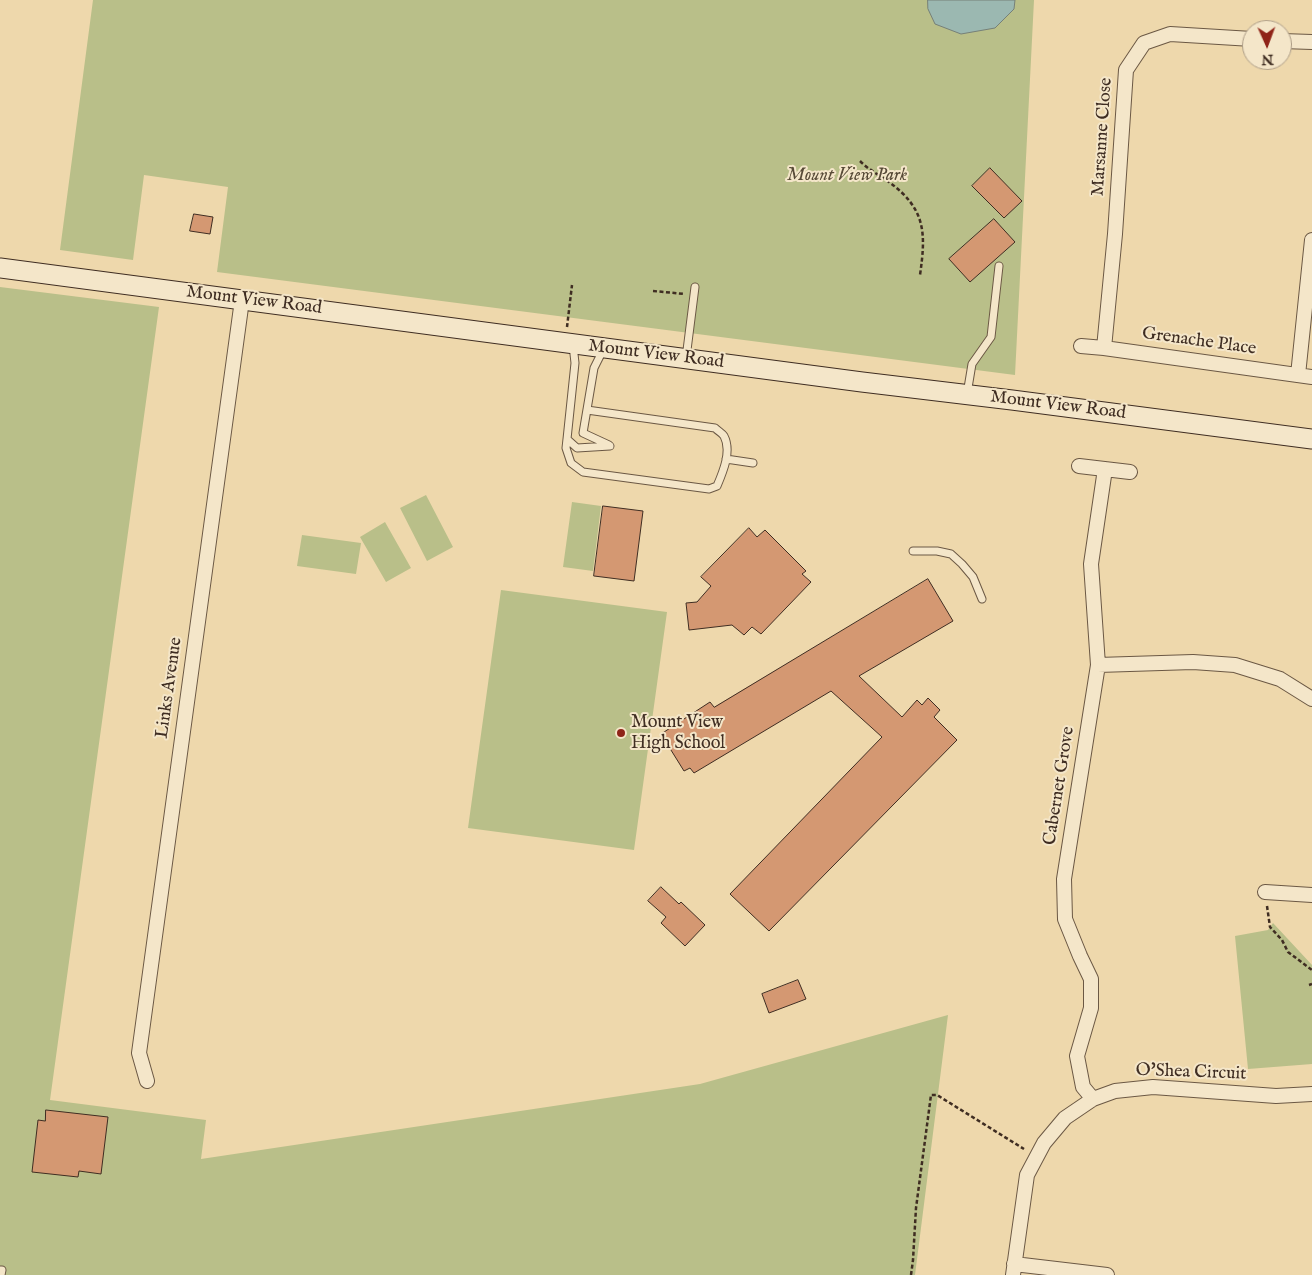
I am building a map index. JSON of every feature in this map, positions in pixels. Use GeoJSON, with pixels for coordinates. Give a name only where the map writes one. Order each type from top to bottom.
{"type":"FeatureCollection","features":[{"type":"Feature","properties":{"kind":"main road","name":"Mount View Road"},"geometry":{"type":"LineString","coordinates":[[0,268],[852,381],[1312,439]]}},
{"type":"Feature","properties":{"kind":"street","name":"Marsanne Close"},"geometry":{"type":"LineString","coordinates":[[1104,348],[1115,234],[1126,70],[1144,43],[1170,34],[1242,38]]}},
{"type":"Feature","properties":{"kind":"street"},"geometry":{"type":"LineString","coordinates":[[1292,41],[1312,42]]}},
{"type":"Feature","properties":{"kind":"street"},"geometry":{"type":"LineString","coordinates":[[1305,376],[1312,240]]}},
{"type":"Feature","properties":{"kind":"street","name":"Links Avenue"},"geometry":{"type":"LineString","coordinates":[[147,1081],[138,1053],[242,300]]}},
{"type":"Feature","properties":{"kind":"street","name":"Grenache Place"},"geometry":{"type":"LineString","coordinates":[[1081,346],[1305,376]]}},
{"type":"Feature","properties":{"kind":"street"},"geometry":{"type":"LineString","coordinates":[[1079,466],[1130,472]]}},
{"type":"Feature","properties":{"kind":"street","name":"Cabernet Grove"},"geometry":{"type":"LineString","coordinates":[[1093,1099],[1084,1087],[1077,1056],[1091,1008],[1091,979],[1065,919],[1064,879],[1098,664],[1092,564],[1105,470]]}},
{"type":"Feature","properties":{"kind":"street"},"geometry":{"type":"LineString","coordinates":[[1098,664],[1193,662],[1236,664],[1280,679],[1312,699]]}},
{"type":"Feature","properties":{"kind":"street"},"geometry":{"type":"LineString","coordinates":[[1265,892],[1312,894]]}},
{"type":"Feature","properties":{"kind":"street","name":"O'Shea Circuit"},"geometry":{"type":"LineString","coordinates":[[1014,1270],[1027,1175],[1044,1142],[1065,1118],[1093,1099],[1115,1091],[1153,1087],[1276,1096],[1312,1094]]}},
{"type":"Feature","properties":{"kind":"street"},"geometry":{"type":"LineString","coordinates":[[1014,1270],[1107,1275]]}},
{"type":"Feature","properties":{"kind":"lane"},"geometry":{"type":"LineString","coordinates":[[967,395],[972,364],[991,337],[999,266]]}},
{"type":"Feature","properties":{"kind":"lane"},"geometry":{"type":"LineString","coordinates":[[686,358],[696,287]]}},
{"type":"Feature","properties":{"kind":"lane"},"geometry":{"type":"LineString","coordinates":[[568,343],[575,363],[566,439],[566,448],[571,463],[583,472],[709,489],[717,486],[724,469],[727,445],[723,434],[715,428],[587,410]]}},
{"type":"Feature","properties":{"kind":"lane"},"geometry":{"type":"LineString","coordinates":[[566,439],[577,448],[610,446],[583,433],[594,368],[604,348]]}},
{"type":"Feature","properties":{"kind":"lane"},"geometry":{"type":"LineString","coordinates":[[726,459],[752,464]]}},
{"type":"Feature","properties":{"kind":"lane"},"geometry":{"type":"LineString","coordinates":[[913,551],[936,551],[951,554],[973,577],[982,599]]}},
{"type":"Feature","properties":{"kind":"lane"},"geometry":{"type":"LineString","coordinates":[[0,1270],[2,1270],[1,1275]]}},
{"type":"Feature","properties":{"kind":"path"},"geometry":{"type":"LineString","coordinates":[[860,161],[905,195],[918,212],[924,241],[920,275]]}},
{"type":"Feature","properties":{"kind":"path"},"geometry":{"type":"LineString","coordinates":[[568,343],[572,285]]}},
{"type":"Feature","properties":{"kind":"path"},"geometry":{"type":"LineString","coordinates":[[653,291],[694,295]]}},
{"type":"Feature","properties":{"kind":"path"},"geometry":{"type":"LineString","coordinates":[[1265,892],[1270,927],[1282,940],[1288,952],[1312,970]]}},
{"type":"Feature","properties":{"kind":"path"},"geometry":{"type":"LineString","coordinates":[[911,1275],[916,1208],[931,1096],[936,1096],[1036,1156]]}},
{"type":"Feature","properties":{"kind":"green space","name":"Mount View Park"},"geometry":{"type":"Polygon","coordinates":[[[93,0],[1034,0],[1015,375],[217,272],[228,187],[144,175],[133,260],[60,250],[93,0]]]}},
{"type":"Feature","properties":{"kind":"green space"},"geometry":{"type":"Polygon","coordinates":[[[0,287],[159,307],[50,1100],[206,1120],[201,1159],[700,1084],[948,1015],[915,1275],[0,1275],[0,287]]]}},
{"type":"Feature","properties":{"kind":"green space"},"geometry":{"type":"Polygon","coordinates":[[[426,495],[453,547],[427,561],[400,508],[426,495]]]}},
{"type":"Feature","properties":{"kind":"green space"},"geometry":{"type":"Polygon","coordinates":[[[572,502],[601,506],[593,571],[563,567],[572,502]]]}},
{"type":"Feature","properties":{"kind":"green space"},"geometry":{"type":"Polygon","coordinates":[[[385,522],[411,568],[386,582],[360,537],[385,522]]]}},
{"type":"Feature","properties":{"kind":"green space"},"geometry":{"type":"Polygon","coordinates":[[[302,535],[361,543],[356,574],[297,566],[302,535]]]}},
{"type":"Feature","properties":{"kind":"green space"},"geometry":{"type":"Polygon","coordinates":[[[501,590],[667,612],[634,850],[468,828],[501,590]]]}},
{"type":"Feature","properties":{"kind":"green space"},"geometry":{"type":"Polygon","coordinates":[[[1273,923],[1312,965],[1312,1064],[1248,1069],[1235,936],[1268,930],[1273,923]]]}},
{"type":"Feature","properties":{"kind":"water"},"geometry":{"type":"Polygon","coordinates":[[[928,0],[1015,0],[1014,9],[995,28],[961,34],[935,24],[928,9],[928,0]]]}},
{"type":"Feature","properties":{"kind":"building"},"geometry":{"type":"Polygon","coordinates":[[[990,168],[1022,201],[1004,218],[972,186],[990,168]]]}},
{"type":"Feature","properties":{"kind":"building"},"geometry":{"type":"Polygon","coordinates":[[[194,214],[213,217],[210,234],[190,231],[194,214]]]}},
{"type":"Feature","properties":{"kind":"building"},"geometry":{"type":"Polygon","coordinates":[[[994,219],[1015,242],[970,282],[949,259],[994,219]]]}},
{"type":"Feature","properties":{"kind":"building"},"geometry":{"type":"Polygon","coordinates":[[[603,506],[643,511],[634,581],[594,576],[603,506]]]}},
{"type":"Feature","properties":{"kind":"building"},"geometry":{"type":"Polygon","coordinates":[[[749,528],[757,537],[765,530],[806,571],[802,574],[811,582],[761,634],[752,627],[744,635],[732,625],[689,630],[686,603],[697,602],[711,586],[701,577],[749,528]]]}},
{"type":"Feature","properties":{"kind":"building"},"geometry":{"type":"Polygon","coordinates":[[[928,579],[953,621],[859,676],[902,717],[917,700],[922,705],[928,698],[940,710],[934,717],[957,740],[769,931],[730,894],[882,737],[831,691],[694,773],[690,768],[684,771],[661,734],[710,702],[714,707],[928,579]]]}},
{"type":"Feature","properties":{"kind":"building"},"geometry":{"type":"Polygon","coordinates":[[[661,887],[679,904],[681,902],[705,925],[685,946],[661,923],[666,917],[648,901],[661,887]]]}},
{"type":"Feature","properties":{"kind":"building"},"geometry":{"type":"Polygon","coordinates":[[[798,980],[806,999],[769,1013],[762,994],[798,980]]]}},
{"type":"Feature","properties":{"kind":"building"},"geometry":{"type":"Polygon","coordinates":[[[46,1110],[108,1117],[101,1174],[79,1171],[78,1177],[32,1172],[38,1120],[45,1121],[46,1110]]]}},
{"type":"Feature","properties":{"kind":"place","name":"Mount View High School"},"geometry":{"type":"Point","coordinates":[621,733]}}]}
